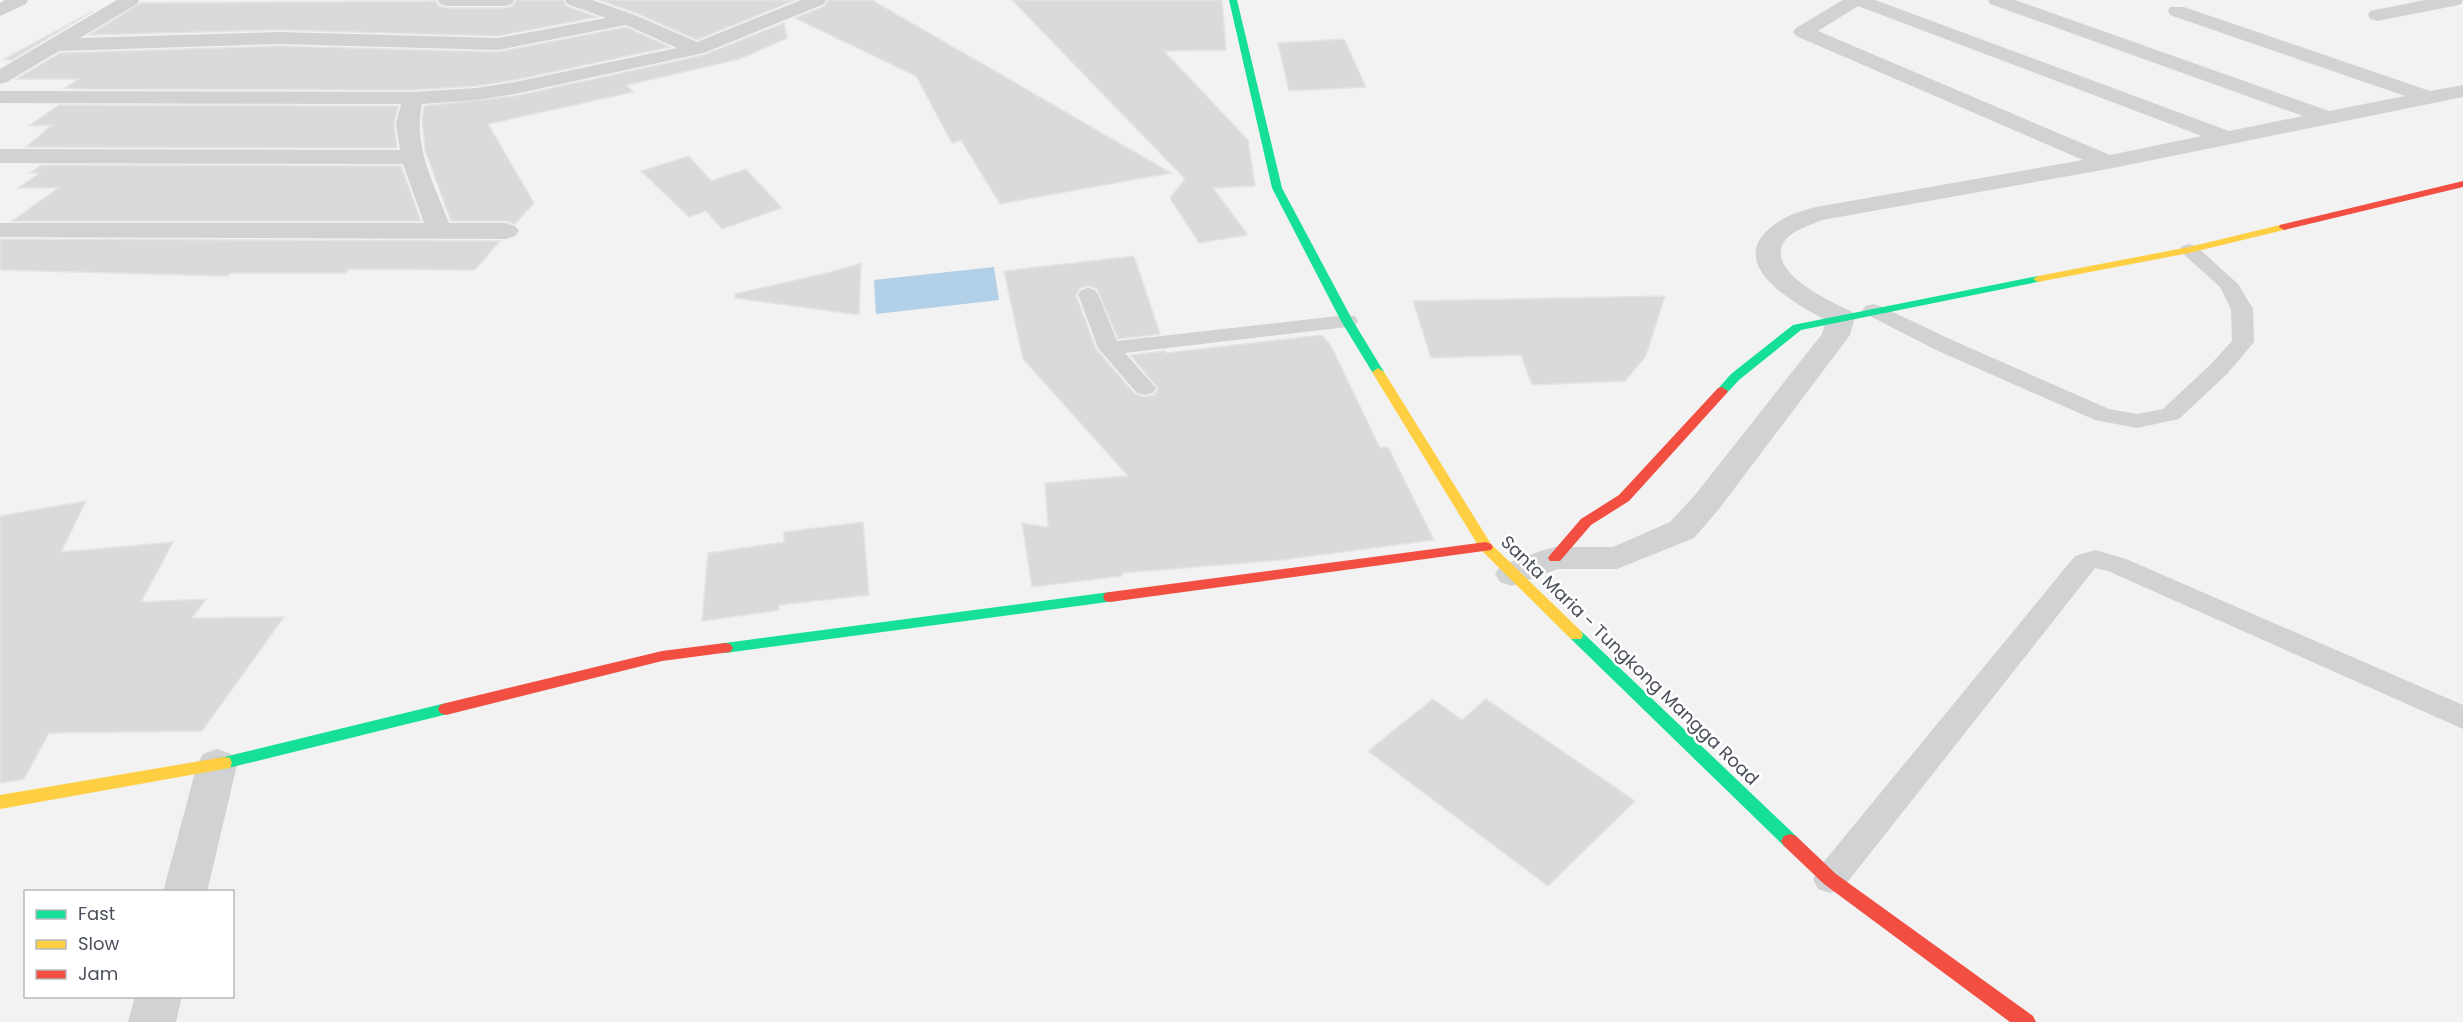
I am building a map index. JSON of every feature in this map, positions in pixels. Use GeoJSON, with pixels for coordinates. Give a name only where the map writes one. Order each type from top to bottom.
{"type":"FeatureCollection","features":[{"type":"Feature","properties":{"kind":"street"},"geometry":{"type":"LineString","coordinates":[[0,10],[19,0]]}},
{"type":"Feature","properties":{"kind":"street"},"geometry":{"type":"LineString","coordinates":[[0,78],[130,0]]}},
{"type":"Feature","properties":{"kind":"street"},"geometry":{"type":"LineString","coordinates":[[447,0],[505,0]]}},
{"type":"Feature","properties":{"kind":"street"},"geometry":{"type":"LineString","coordinates":[[574,0],[628,19],[697,49]]}},
{"type":"Feature","properties":{"kind":"street"},"geometry":{"type":"LineString","coordinates":[[0,97],[413,98],[476,94],[515,88],[697,49],[817,0]]}},
{"type":"Feature","properties":{"kind":"street","name":"Santa Maria - Tungkong Mangga Road"},"geometry":{"type":"LineString","coordinates":[[1233,0],[1277,188],[1347,321],[1486,547],[1830,879],[2026,1022]]}},
{"type":"Feature","properties":{"kind":"street"},"geometry":{"type":"LineString","coordinates":[[2108,162],[1803,32],[1857,0],[2228,138]]}},
{"type":"Feature","properties":{"kind":"street"},"geometry":{"type":"LineString","coordinates":[[1997,0],[2328,118]]}},
{"type":"Feature","properties":{"kind":"street"},"geometry":{"type":"LineString","coordinates":[[2377,15],[2454,0]]}},
{"type":"Feature","properties":{"kind":"street"},"geometry":{"type":"LineString","coordinates":[[2177,11],[2428,98]]}},
{"type":"Feature","properties":{"kind":"street"},"geometry":{"type":"LineString","coordinates":[[54,45],[279,38],[498,44],[628,19]]}},
{"type":"Feature","properties":{"kind":"street"},"geometry":{"type":"LineString","coordinates":[[1841,317],[1796,293],[1772,268],[1768,246],[1772,237],[1791,222],[1816,214],[2108,162],[2463,91]]}},
{"type":"Feature","properties":{"kind":"street"},"geometry":{"type":"LineString","coordinates":[[413,98],[407,124],[412,158],[439,231]]}},
{"type":"Feature","properties":{"kind":"street"},"geometry":{"type":"LineString","coordinates":[[0,156],[412,158]]}},
{"type":"Feature","properties":{"kind":"street"},"geometry":{"type":"LineString","coordinates":[[1555,558],[1587,522],[1624,498],[1735,377],[1797,327],[1873,310],[2189,250],[2463,184]]}},
{"type":"Feature","properties":{"kind":"street"},"geometry":{"type":"LineString","coordinates":[[0,230],[506,231]]}},
{"type":"Feature","properties":{"kind":"street"},"geometry":{"type":"LineString","coordinates":[[1512,574],[1555,558],[1617,558],[1682,530],[1707,502],[1836,335],[1841,317]]}},
{"type":"Feature","properties":{"kind":"street"},"geometry":{"type":"LineString","coordinates":[[0,802],[217,765],[662,656],[1486,547]]}},
{"type":"Feature","properties":{"kind":"street"},"geometry":{"type":"LineString","coordinates":[[185,890],[217,765]]}},
{"type":"Feature","properties":{"kind":"street"},"geometry":{"type":"LineString","coordinates":[[153,1022],[159,998]]}},
{"type":"Feature","properties":{"kind":"lane"},"geometry":{"type":"LineString","coordinates":[[1873,310],[1944,345],[2103,416],[2137,421],[2171,414],[2219,369],[2243,342],[2242,309],[2228,284],[2189,250]]}},
{"type":"Feature","properties":{"kind":"lane"},"geometry":{"type":"LineString","coordinates":[[1088,294],[1109,348],[1145,388]]}},
{"type":"Feature","properties":{"kind":"lane"},"geometry":{"type":"LineString","coordinates":[[1109,348],[1347,321]]}},
{"type":"Feature","properties":{"kind":"lane"},"geometry":{"type":"LineString","coordinates":[[1830,879],[2084,562],[2096,559],[2117,565],[2463,718]]}},
{"type":"Feature","properties":{"kind":"water"},"geometry":{"type":"Polygon","coordinates":[[[994,267],[999,300],[876,314],[874,280],[994,267]]]}},
{"type":"Feature","properties":{"kind":"building"},"geometry":{"type":"Polygon","coordinates":[[[516,0],[563,0],[566,6],[597,17],[498,36],[279,30],[89,35],[140,3],[436,1],[439,6],[447,8],[505,8],[513,6],[516,0]]]}},
{"type":"Feature","properties":{"kind":"building"},"geometry":{"type":"Polygon","coordinates":[[[599,0],[795,0],[697,40],[636,13],[599,0]]]}},
{"type":"Feature","properties":{"kind":"building"},"geometry":{"type":"Polygon","coordinates":[[[828,0],[872,0],[1171,173],[1000,204],[961,140],[952,143],[916,76],[795,18],[825,6],[828,0]]]}},
{"type":"Feature","properties":{"kind":"building"},"geometry":{"type":"Polygon","coordinates":[[[1012,0],[1222,0],[1226,50],[1164,51],[1248,140],[1255,186],[1213,188],[1248,235],[1199,243],[1170,198],[1185,179],[1012,0]]]}},
{"type":"Feature","properties":{"kind":"building"},"geometry":{"type":"Polygon","coordinates":[[[93,11],[12,60],[4,59],[93,11]]]}},
{"type":"Feature","properties":{"kind":"building"},"geometry":{"type":"Polygon","coordinates":[[[784,23],[787,38],[740,59],[627,85],[633,92],[488,124],[534,203],[515,224],[506,221],[451,221],[425,150],[422,120],[424,106],[515,96],[704,55],[784,23]]]}},
{"type":"Feature","properties":{"kind":"building"},"geometry":{"type":"Polygon","coordinates":[[[626,27],[670,47],[515,80],[476,86],[413,90],[83,89],[65,88],[79,79],[16,79],[60,53],[279,46],[498,52],[626,27]]]}},
{"type":"Feature","properties":{"kind":"building"},"geometry":{"type":"Polygon","coordinates":[[[1344,39],[1366,87],[1289,91],[1278,43],[1344,39]]]}},
{"type":"Feature","properties":{"kind":"building"},"geometry":{"type":"Polygon","coordinates":[[[59,105],[398,106],[394,124],[397,148],[26,147],[52,125],[29,126],[59,105]]]}},
{"type":"Feature","properties":{"kind":"building"},"geometry":{"type":"Polygon","coordinates":[[[689,156],[711,181],[746,169],[782,208],[722,229],[706,211],[689,217],[641,171],[689,156]]]}},
{"type":"Feature","properties":{"kind":"building"},"geometry":{"type":"Polygon","coordinates":[[[42,165],[401,166],[421,221],[12,221],[58,188],[18,188],[40,173],[30,173],[42,165]]]}},
{"type":"Feature","properties":{"kind":"building"},"geometry":{"type":"Polygon","coordinates":[[[0,239],[500,241],[475,270],[349,269],[345,273],[231,273],[227,276],[0,270],[0,239]]]}},
{"type":"Feature","properties":{"kind":"building"},"geometry":{"type":"Polygon","coordinates":[[[1134,256],[1160,334],[1118,339],[1097,289],[1089,286],[1080,288],[1076,295],[1096,349],[1135,394],[1144,397],[1154,395],[1158,388],[1130,355],[1322,335],[1331,346],[1380,448],[1388,447],[1434,540],[1282,560],[1122,573],[1122,576],[1032,587],[1022,523],[1048,527],[1045,483],[1128,476],[1023,359],[1004,271],[1134,256]]]}},
{"type":"Feature","properties":{"kind":"building"},"geometry":{"type":"Polygon","coordinates":[[[861,263],[859,315],[735,298],[735,294],[861,263]]]}},
{"type":"Feature","properties":{"kind":"building"},"geometry":{"type":"Polygon","coordinates":[[[1665,296],[1646,356],[1625,381],[1532,385],[1521,355],[1431,358],[1413,301],[1665,296]]]}},
{"type":"Feature","properties":{"kind":"building"},"geometry":{"type":"Polygon","coordinates":[[[86,501],[61,552],[173,542],[141,602],[206,599],[192,618],[284,617],[202,731],[49,733],[24,779],[0,783],[0,516],[86,501]]]}},
{"type":"Feature","properties":{"kind":"building"},"geometry":{"type":"Polygon","coordinates":[[[863,522],[869,595],[779,605],[779,610],[702,621],[708,553],[784,542],[784,532],[863,522]]]}},
{"type":"Feature","properties":{"kind":"building"},"geometry":{"type":"Polygon","coordinates":[[[1433,699],[1462,720],[1486,699],[1635,801],[1548,886],[1368,751],[1433,699]]]}},
{"type":"Feature","properties":{"kind":"traffic: fast"},"geometry":{"type":"LineString","coordinates":[[1233,0],[1277,188],[1347,321],[1378,372]]}},
{"type":"Feature","properties":{"kind":"traffic: fast"},"geometry":{"type":"LineString","coordinates":[[1722,391],[1735,377],[1797,327],[2038,279]]}},
{"type":"Feature","properties":{"kind":"traffic: fast"},"geometry":{"type":"LineString","coordinates":[[725,648],[1110,597]]}},
{"type":"Feature","properties":{"kind":"traffic: fast"},"geometry":{"type":"LineString","coordinates":[[1576,635],[1790,841]]}},
{"type":"Feature","properties":{"kind":"traffic: fast"},"geometry":{"type":"LineString","coordinates":[[224,763],[446,709]]}},
{"type":"Feature","properties":{"kind":"traffic: slow"},"geometry":{"type":"LineString","coordinates":[[2038,279],[2189,250],[2284,227]]}},
{"type":"Feature","properties":{"kind":"traffic: slow"},"geometry":{"type":"LineString","coordinates":[[1378,372],[1486,547],[1576,635]]}},
{"type":"Feature","properties":{"kind":"traffic: slow"},"geometry":{"type":"LineString","coordinates":[[0,802],[224,763]]}},
{"type":"Feature","properties":{"kind":"traffic: jam"},"geometry":{"type":"LineString","coordinates":[[2284,227],[2463,184]]}},
{"type":"Feature","properties":{"kind":"traffic: jam"},"geometry":{"type":"LineString","coordinates":[[1555,558],[1586,522],[1624,498],[1722,391]]}},
{"type":"Feature","properties":{"kind":"traffic: jam"},"geometry":{"type":"LineString","coordinates":[[1110,597],[1486,547]]}},
{"type":"Feature","properties":{"kind":"traffic: jam"},"geometry":{"type":"LineString","coordinates":[[446,709],[662,656],[725,648]]}},
{"type":"Feature","properties":{"kind":"traffic: jam"},"geometry":{"type":"LineString","coordinates":[[1790,841],[1830,879],[2026,1022]]}}]}
